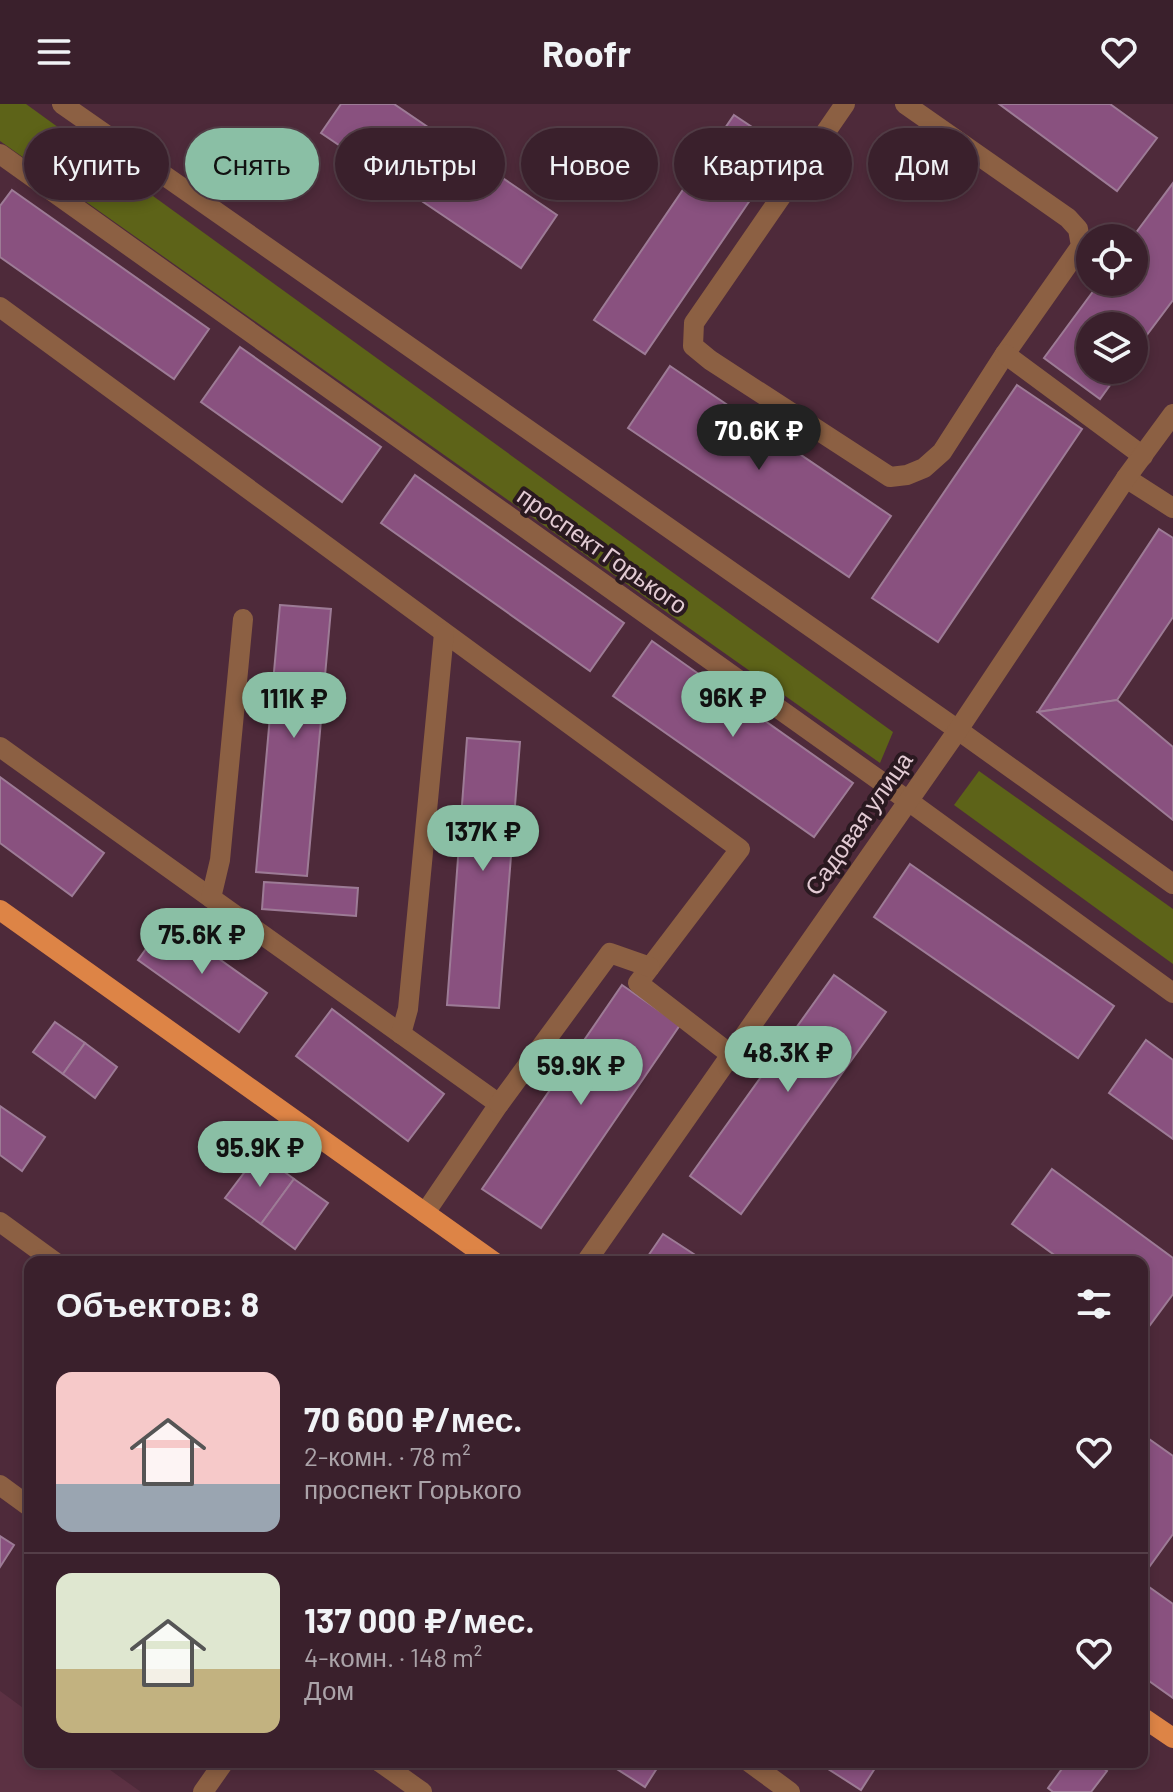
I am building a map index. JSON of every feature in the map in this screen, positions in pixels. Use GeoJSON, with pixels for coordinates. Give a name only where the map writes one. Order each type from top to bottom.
{"type":"FeatureCollection","features":[{"type":"Feature","properties":{"kind":"main road"},"geometry":{"type":"LineString","coordinates":[[0,910],[486,1256]]}},
{"type":"Feature","properties":{"kind":"main road"},"geometry":{"type":"LineString","coordinates":[[1148,1721],[1173,1738]]}},
{"type":"Feature","properties":{"kind":"street"},"geometry":{"type":"LineString","coordinates":[[62,104],[958,730],[1173,884]]}},
{"type":"Feature","properties":{"kind":"street"},"geometry":{"type":"LineString","coordinates":[[845,104],[694,323],[693,346],[890,477],[907,475],[924,468],[942,452],[1005,354],[1081,246],[1078,229],[1068,218],[905,104]]}},
{"type":"Feature","properties":{"kind":"street","name":"проспект Горького"},"geometry":{"type":"LineString","coordinates":[[0,154],[1173,993]]}},
{"type":"Feature","properties":{"kind":"street"},"geometry":{"type":"LineString","coordinates":[[0,307],[740,849],[638,983],[730,1054]]}},
{"type":"Feature","properties":{"kind":"street"},"geometry":{"type":"LineString","coordinates":[[1005,354],[1143,456]]}},
{"type":"Feature","properties":{"kind":"street","name":"Садовая улица"},"geometry":{"type":"LineString","coordinates":[[590,1256],[958,730],[1126,478],[1173,414]]}},
{"type":"Feature","properties":{"kind":"street"},"geometry":{"type":"LineString","coordinates":[[1126,478],[1173,508]]}},
{"type":"Feature","properties":{"kind":"street"},"geometry":{"type":"LineString","coordinates":[[211,898],[220,860],[243,619]]}},
{"type":"Feature","properties":{"kind":"street"},"geometry":{"type":"LineString","coordinates":[[401,1034],[408,1009],[444,633]]}},
{"type":"Feature","properties":{"kind":"street"},"geometry":{"type":"LineString","coordinates":[[0,747],[499,1104]]}},
{"type":"Feature","properties":{"kind":"street"},"geometry":{"type":"LineString","coordinates":[[425,1213],[499,1104],[610,953],[650,967]]}},
{"type":"Feature","properties":{"kind":"street"},"geometry":{"type":"LineString","coordinates":[[0,1222],[47,1256]]}},
{"type":"Feature","properties":{"kind":"street"},"geometry":{"type":"LineString","coordinates":[[0,1485],[24,1503]]}},
{"type":"Feature","properties":{"kind":"street"},"geometry":{"type":"LineString","coordinates":[[203,1792],[220,1768]]}},
{"type":"Feature","properties":{"kind":"street"},"geometry":{"type":"LineString","coordinates":[[388,1768],[422,1792]]}},
{"type":"Feature","properties":{"kind":"street"},"geometry":{"type":"LineString","coordinates":[[757,1768],[790,1792]]}},
{"type":"Feature","properties":{"kind":"shaded area"},"geometry":{"type":"Polygon","coordinates":[[[0,1691],[24,1709],[24,1768],[107,1768],[141,1792],[0,1792],[0,1691]]]}},
{"type":"Feature","properties":{"kind":"green space"},"geometry":{"type":"Polygon","coordinates":[[[0,104],[26,104],[59,128],[24,128],[24,158],[0,141],[0,104]]]}},
{"type":"Feature","properties":{"kind":"green space"},"geometry":{"type":"Polygon","coordinates":[[[83,200],[159,200],[893,732],[880,763],[83,200]]]}},
{"type":"Feature","properties":{"kind":"green space"},"geometry":{"type":"Polygon","coordinates":[[[979,771],[1173,909],[1173,964],[954,805],[979,771]]]}},
{"type":"Feature","properties":{"kind":"building"},"geometry":{"type":"Polygon","coordinates":[[[341,104],[394,104],[429,128],[335,128],[335,142],[321,133],[341,104]]]}},
{"type":"Feature","properties":{"kind":"building"},"geometry":{"type":"Polygon","coordinates":[[[999,104],[1110,104],[1157,138],[1117,191],[999,104]]]}},
{"type":"Feature","properties":{"kind":"building"},"geometry":{"type":"Polygon","coordinates":[[[734,115],[754,128],[725,128],[734,115]]]}},
{"type":"Feature","properties":{"kind":"building"},"geometry":{"type":"Polygon","coordinates":[[[505,180],[521,190],[521,200],[535,200],[557,215],[521,268],[420,200],[505,200],[505,180]]]}},
{"type":"Feature","properties":{"kind":"building"},"geometry":{"type":"Polygon","coordinates":[[[1173,183],[1173,300],[1148,333],[1148,312],[1078,312],[1090,296],[1148,296],[1148,224],[1142,224],[1173,183]]]}},
{"type":"Feature","properties":{"kind":"building"},"geometry":{"type":"Polygon","coordinates":[[[12,190],[209,329],[174,379],[0,257],[0,206],[12,190]]]}},
{"type":"Feature","properties":{"kind":"building"},"geometry":{"type":"Polygon","coordinates":[[[676,200],[750,200],[645,354],[594,320],[676,200]]]}},
{"type":"Feature","properties":{"kind":"building"},"geometry":{"type":"Polygon","coordinates":[[[1076,315],[1076,381],[1044,358],[1076,315]]]}},
{"type":"Feature","properties":{"kind":"building"},"geometry":{"type":"Polygon","coordinates":[[[240,347],[381,447],[342,502],[201,402],[240,347]]]}},
{"type":"Feature","properties":{"kind":"building"},"geometry":{"type":"Polygon","coordinates":[[[670,366],[891,516],[849,577],[628,428],[670,366]]]}},
{"type":"Feature","properties":{"kind":"building"},"geometry":{"type":"Polygon","coordinates":[[[1080,384],[1111,384],[1100,399],[1080,384]]]}},
{"type":"Feature","properties":{"kind":"building"},"geometry":{"type":"Polygon","coordinates":[[[1017,385],[1082,429],[938,642],[872,598],[1017,385]]]}},
{"type":"Feature","properties":{"kind":"building"},"geometry":{"type":"Polygon","coordinates":[[[415,475],[624,623],[590,671],[381,523],[415,475]]]}},
{"type":"Feature","properties":{"kind":"building"},"geometry":{"type":"Polygon","coordinates":[[[1159,529],[1173,538],[1173,617],[1117,700],[1038,712],[1159,529]]]}},
{"type":"Feature","properties":{"kind":"building"},"geometry":{"type":"Polygon","coordinates":[[[280,605],[331,609],[307,876],[256,872],[280,605]]]}},
{"type":"Feature","properties":{"kind":"building"},"geometry":{"type":"Polygon","coordinates":[[[652,641],[853,783],[814,837],[613,696],[652,641]]]}},
{"type":"Feature","properties":{"kind":"building"},"geometry":{"type":"Polygon","coordinates":[[[1117,700],[1173,747],[1173,820],[1038,712],[1117,700]]]}},
{"type":"Feature","properties":{"kind":"building"},"geometry":{"type":"Polygon","coordinates":[[[467,738],[520,742],[499,1008],[447,1005],[467,738]]]}},
{"type":"Feature","properties":{"kind":"building"},"geometry":{"type":"Polygon","coordinates":[[[0,777],[104,853],[72,896],[0,843],[0,777]]]}},
{"type":"Feature","properties":{"kind":"building"},"geometry":{"type":"Polygon","coordinates":[[[910,864],[1114,1006],[1078,1058],[874,917],[910,864]]]}},
{"type":"Feature","properties":{"kind":"building"},"geometry":{"type":"Polygon","coordinates":[[[264,882],[358,888],[356,916],[262,909],[264,882]]]}},
{"type":"Feature","properties":{"kind":"building"},"geometry":{"type":"Polygon","coordinates":[[[166,921],[267,993],[239,1032],[138,960],[166,921]]]}},
{"type":"Feature","properties":{"kind":"building"},"geometry":{"type":"Polygon","coordinates":[[[834,975],[886,1012],[741,1214],[690,1176],[834,975]]]}},
{"type":"Feature","properties":{"kind":"building"},"geometry":{"type":"Polygon","coordinates":[[[622,985],[680,1025],[541,1228],[482,1189],[622,985]]]}},
{"type":"Feature","properties":{"kind":"building"},"geometry":{"type":"Polygon","coordinates":[[[332,1009],[444,1094],[408,1141],[296,1056],[332,1009]]]}},
{"type":"Feature","properties":{"kind":"building"},"geometry":{"type":"Polygon","coordinates":[[[55,1022],[85,1043],[63,1074],[33,1052],[55,1022]]]}},
{"type":"Feature","properties":{"kind":"building"},"geometry":{"type":"Polygon","coordinates":[[[1146,1040],[1173,1060],[1173,1139],[1109,1093],[1146,1040]]]}},
{"type":"Feature","properties":{"kind":"building"},"geometry":{"type":"Polygon","coordinates":[[[85,1043],[117,1067],[95,1098],[63,1074],[85,1043]]]}},
{"type":"Feature","properties":{"kind":"building"},"geometry":{"type":"Polygon","coordinates":[[[0,1106],[45,1137],[22,1171],[0,1155],[0,1106]]]}},
{"type":"Feature","properties":{"kind":"building"},"geometry":{"type":"Polygon","coordinates":[[[259,1153],[294,1179],[261,1224],[225,1198],[259,1153]]]}},
{"type":"Feature","properties":{"kind":"building"},"geometry":{"type":"Polygon","coordinates":[[[1052,1169],[1173,1258],[1173,1294],[1150,1325],[1148,1256],[1056,1256],[1012,1224],[1052,1169]]]}},
{"type":"Feature","properties":{"kind":"building"},"geometry":{"type":"Polygon","coordinates":[[[294,1179],[328,1203],[295,1249],[261,1224],[294,1179]]]}},
{"type":"Feature","properties":{"kind":"building"},"geometry":{"type":"Polygon","coordinates":[[[663,1234],[697,1256],[648,1256],[663,1234]]]}},
{"type":"Feature","properties":{"kind":"building"},"geometry":{"type":"Polygon","coordinates":[[[1148,1438],[1173,1456],[1173,1534],[1148,1569],[1148,1438]]]}},
{"type":"Feature","properties":{"kind":"building"},"geometry":{"type":"Polygon","coordinates":[[[0,1536],[14,1545],[0,1567],[0,1536]]]}},
{"type":"Feature","properties":{"kind":"building"},"geometry":{"type":"Polygon","coordinates":[[[1148,1586],[1173,1604],[1173,1698],[1148,1680],[1148,1586]]]}},
{"type":"Feature","properties":{"kind":"building"},"geometry":{"type":"Polygon","coordinates":[[[615,1768],[657,1768],[645,1787],[615,1768]]]}},
{"type":"Feature","properties":{"kind":"building"},"geometry":{"type":"Polygon","coordinates":[[[827,1768],[875,1768],[861,1790],[827,1768]]]}},
{"type":"Feature","properties":{"kind":"building"},"geometry":{"type":"Polygon","coordinates":[[[1063,1768],[1103,1768],[1107,1771],[1091,1792],[1053,1792],[1048,1788],[1063,1768]]]}}]}
